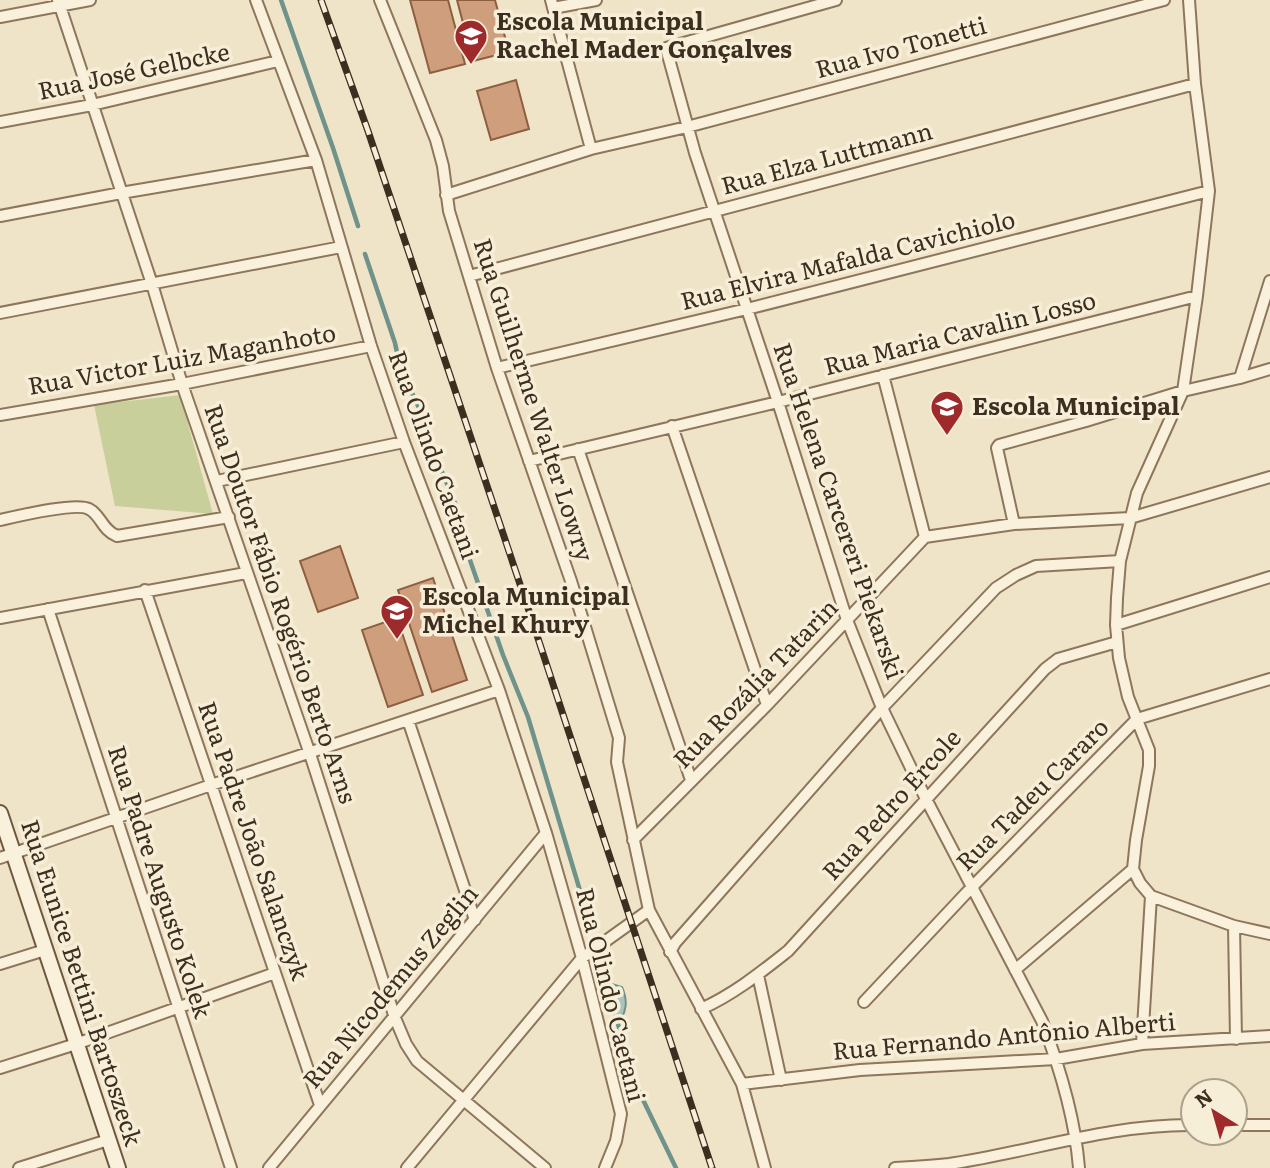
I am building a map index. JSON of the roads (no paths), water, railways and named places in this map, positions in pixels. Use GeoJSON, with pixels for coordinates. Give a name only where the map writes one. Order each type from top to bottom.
{"type":"FeatureCollection","features":[{"type":"Feature","properties":{"kind":"street"},"geometry":{"type":"LineString","coordinates":[[0,17],[59,3],[90,0]]}},
{"type":"Feature","properties":{"kind":"street","name":"Rua Olindo Caetani"},"geometry":{"type":"LineString","coordinates":[[256,0],[316,160],[371,346],[404,442],[499,690],[546,833],[582,958],[621,1114],[616,1141],[606,1168]]}},
{"type":"Feature","properties":{"kind":"street","name":"Rua Guilherme Walter Lowry"},"geometry":{"type":"LineString","coordinates":[[380,0],[436,140],[443,166],[446,195],[497,368],[571,581],[619,738],[617,762],[649,910],[742,1084],[765,1168]]}},
{"type":"Feature","properties":{"kind":"street"},"geometry":{"type":"LineString","coordinates":[[591,149],[552,4],[596,0]]}},
{"type":"Feature","properties":{"kind":"street","name":"Rua Helena Carcereri Piekarski"},"geometry":{"type":"LineString","coordinates":[[836,0],[666,48],[687,127],[847,620],[882,708],[926,799],[1042,1021],[1056,1059],[1077,1137],[1079,1168]]}},
{"type":"Feature","properties":{"kind":"street","name":"Rua Ivo Tonetti"},"geometry":{"type":"LineString","coordinates":[[446,195],[591,149],[687,127],[1164,0]]}},
{"type":"Feature","properties":{"kind":"street"},"geometry":{"type":"LineString","coordinates":[[1189,0],[1195,84],[1209,191],[1183,391],[1138,493],[1120,561],[1117,642],[1128,697],[1149,750],[1149,766],[1133,869],[1151,896],[1234,926],[1270,934]]}},
{"type":"Feature","properties":{"kind":"street","name":"Rua Doutor Fábio Rogério Berto Arns"},"geometry":{"type":"LineString","coordinates":[[59,3],[182,384],[310,754],[406,1044],[417,1061],[545,1168]]}},
{"type":"Feature","properties":{"kind":"street","name":"Rua José Gelbcke"},"geometry":{"type":"LineString","coordinates":[[0,122],[92,105],[278,61]]}},
{"type":"Feature","properties":{"kind":"street","name":"Rua Elza Luttmann"},"geometry":{"type":"LineString","coordinates":[[469,276],[1195,84]]}},
{"type":"Feature","properties":{"kind":"street"},"geometry":{"type":"LineString","coordinates":[[0,216],[316,160]]}},
{"type":"Feature","properties":{"kind":"street","name":"Rua Elvira Mafalda Cavichiolo"},"geometry":{"type":"LineString","coordinates":[[497,368],[747,309],[1209,191]]}},
{"type":"Feature","properties":{"kind":"street"},"geometry":{"type":"LineString","coordinates":[[0,313],[341,247]]}},
{"type":"Feature","properties":{"kind":"street"},"geometry":{"type":"LineString","coordinates":[[1240,378],[1269,287]]}},
{"type":"Feature","properties":{"kind":"street","name":"Rua Maria Cavalin Losso"},"geometry":{"type":"LineString","coordinates":[[529,461],[778,402],[1196,296]]}},
{"type":"Feature","properties":{"kind":"street","name":"Rua Victor Luiz Maganhoto"},"geometry":{"type":"LineString","coordinates":[[0,415],[182,384],[371,346]]}},
{"type":"Feature","properties":{"kind":"street"},"geometry":{"type":"LineString","coordinates":[[1014,524],[997,448],[999,445],[1183,391],[1270,369]]}},
{"type":"Feature","properties":{"kind":"street"},"geometry":{"type":"LineString","coordinates":[[883,375],[925,537],[1014,524],[1130,518],[1270,477]]}},
{"type":"Feature","properties":{"kind":"street"},"geometry":{"type":"LineString","coordinates":[[672,426],[767,705]]}},
{"type":"Feature","properties":{"kind":"street"},"geometry":{"type":"LineString","coordinates":[[217,481],[404,442]]}},
{"type":"Feature","properties":{"kind":"street"},"geometry":{"type":"LineString","coordinates":[[578,449],[691,780]]}},
{"type":"Feature","properties":{"kind":"street"},"geometry":{"type":"LineString","coordinates":[[0,520],[79,506],[92,510],[107,532],[117,536],[229,517]]}},
{"type":"Feature","properties":{"kind":"street","name":"Rua Rozália Tatarin"},"geometry":{"type":"LineString","coordinates":[[633,839],[767,705],[925,537]]}},
{"type":"Feature","properties":{"kind":"street"},"geometry":{"type":"LineString","coordinates":[[670,952],[675,943],[882,708],[996,588],[1036,566],[1120,561]]}},
{"type":"Feature","properties":{"kind":"street"},"geometry":{"type":"LineString","coordinates":[[0,618],[246,573]]}},
{"type":"Feature","properties":{"kind":"street"},"geometry":{"type":"LineString","coordinates":[[1116,625],[1270,578]]}},
{"type":"Feature","properties":{"kind":"street","name":"Rua Padre João Salanczyk"},"geometry":{"type":"LineString","coordinates":[[145,590],[320,1105]]}},
{"type":"Feature","properties":{"kind":"street","name":"Rua Padre Augusto Kolek"},"geometry":{"type":"LineString","coordinates":[[48,609],[231,1168]]}},
{"type":"Feature","properties":{"kind":"street","name":"Rua Pedro Ercole"},"geometry":{"type":"LineString","coordinates":[[701,1009],[726,997],[788,951],[1045,669],[1058,659],[1117,642]]}},
{"type":"Feature","properties":{"kind":"street","name":"Rua Tadeu Cararo"},"geometry":{"type":"LineString","coordinates":[[864,1002],[971,888],[1137,719],[1270,679]]}},
{"type":"Feature","properties":{"kind":"street"},"geometry":{"type":"LineString","coordinates":[[6,856],[499,690]]}},
{"type":"Feature","properties":{"kind":"street"},"geometry":{"type":"LineString","coordinates":[[408,720],[475,920]]}},
{"type":"Feature","properties":{"kind":"street","name":"Rua Eunice Bettini Bartoszeck"},"geometry":{"type":"LineString","coordinates":[[0,813],[6,856],[45,950],[118,1168]]}},
{"type":"Feature","properties":{"kind":"street","name":"Rua Nicodemus Zeglin"},"geometry":{"type":"LineString","coordinates":[[269,1168],[546,833]]}},
{"type":"Feature","properties":{"kind":"street"},"geometry":{"type":"LineString","coordinates":[[1016,970],[1133,869]]}},
{"type":"Feature","properties":{"kind":"street"},"geometry":{"type":"LineString","coordinates":[[1142,1044],[1151,896]]}},
{"type":"Feature","properties":{"kind":"street"},"geometry":{"type":"LineString","coordinates":[[407,1168],[582,958],[649,910]]}},
{"type":"Feature","properties":{"kind":"street"},"geometry":{"type":"LineString","coordinates":[[1234,926],[1236,1039]]}},
{"type":"Feature","properties":{"kind":"street"},"geometry":{"type":"LineString","coordinates":[[0,964],[45,950]]}},
{"type":"Feature","properties":{"kind":"street"},"geometry":{"type":"LineString","coordinates":[[0,1068],[76,1044],[275,973]]}},
{"type":"Feature","properties":{"kind":"street"},"geometry":{"type":"LineString","coordinates":[[758,975],[781,1080]]}},
{"type":"Feature","properties":{"kind":"street","name":"Rua Fernando Antônio Alberti"},"geometry":{"type":"LineString","coordinates":[[742,1084],[860,1070],[1056,1059],[1142,1044],[1270,1036]]}},
{"type":"Feature","properties":{"kind":"street"},"geometry":{"type":"LineString","coordinates":[[895,1168],[949,1164],[1077,1137],[1165,1124],[1179,1124]]}},
{"type":"Feature","properties":{"kind":"street"},"geometry":{"type":"LineString","coordinates":[[1249,1125],[1270,1125]]}},
{"type":"Feature","properties":{"kind":"street"},"geometry":{"type":"LineString","coordinates":[[19,1168],[108,1140]]}},
{"type":"Feature","properties":{"kind":"water"},"geometry":{"type":"Polygon","coordinates":[[[605,982],[622,987],[624,992],[626,1006],[618,1024],[608,1003],[605,982]]]}},
{"type":"Feature","properties":{"kind":"waterway"},"geometry":{"type":"LineString","coordinates":[[281,0],[358,226]]}},
{"type":"Feature","properties":{"kind":"waterway"},"geometry":{"type":"LineString","coordinates":[[365,254],[395,343],[400,367],[426,423],[433,450],[457,508],[463,540],[528,717],[581,894],[595,928]]}},
{"type":"Feature","properties":{"kind":"waterway"},"geometry":{"type":"LineString","coordinates":[[618,1024],[632,1077],[676,1168]]}},
{"type":"Feature","properties":{"kind":"railway"},"geometry":{"type":"LineString","coordinates":[[321,0],[368,131],[529,611],[712,1168]]}},
{"type":"Feature","properties":{"kind":"place","name":"Escola Municipal Rachel Mader Gonçalves"},"geometry":{"type":"Point","coordinates":[471,66]}},
{"type":"Feature","properties":{"kind":"place","name":"Escola Municipal"},"geometry":{"type":"Point","coordinates":[947,437]}},
{"type":"Feature","properties":{"kind":"place","name":"Escola Municipal Michel Khury"},"geometry":{"type":"Point","coordinates":[397,641]}}]}
